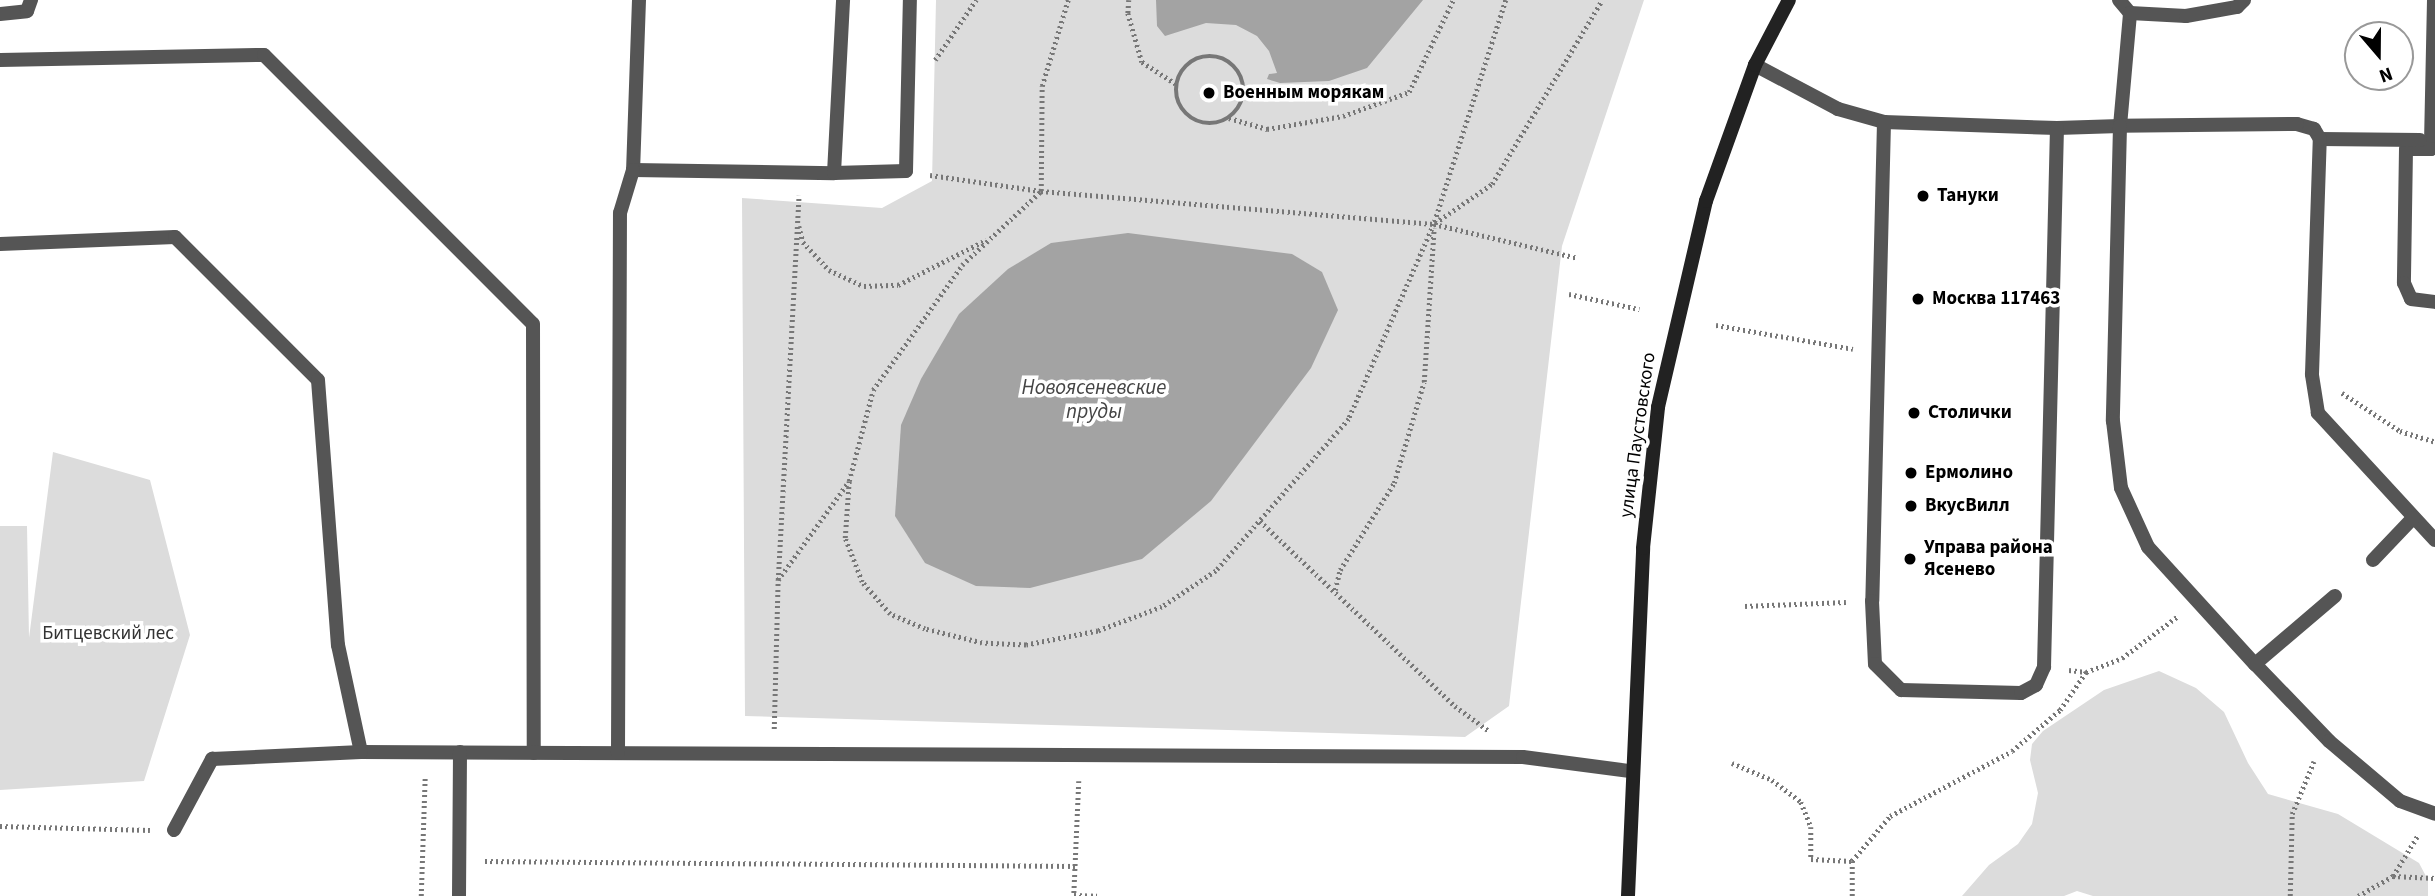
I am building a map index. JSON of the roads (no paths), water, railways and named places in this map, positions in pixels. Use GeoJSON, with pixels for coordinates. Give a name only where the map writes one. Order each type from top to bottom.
{"type":"FeatureCollection","features":[{"type":"Feature","properties":{"kind":"main road","name":"улица Паустовского"},"geometry":{"type":"LineString","coordinates":[[1628,896],[1630,771],[1643,548],[1658,407],[1706,201],[1755,65],[1789,0]]}},
{"type":"Feature","properties":{"kind":"lane"},"geometry":{"type":"LineString","coordinates":[[0,14],[27,10],[31,0]]}},
{"type":"Feature","properties":{"kind":"lane"},"geometry":{"type":"LineString","coordinates":[[618,753],[620,213],[633,170],[639,0]]}},
{"type":"Feature","properties":{"kind":"lane"},"geometry":{"type":"LineString","coordinates":[[834,173],[843,0]]}},
{"type":"Feature","properties":{"kind":"lane"},"geometry":{"type":"LineString","coordinates":[[633,170],[906,172],[910,0]]}},
{"type":"Feature","properties":{"kind":"lane"},"geometry":{"type":"LineString","coordinates":[[2119,0],[2130,12],[2186,16],[2237,7],[2244,0]]}},
{"type":"Feature","properties":{"kind":"lane"},"geometry":{"type":"LineString","coordinates":[[2434,0],[2431,149],[2406,149],[2404,283],[2411,299],[2435,302]]}},
{"type":"Feature","properties":{"kind":"lane"},"geometry":{"type":"LineString","coordinates":[[2130,12],[2120,126],[2113,421],[2121,488],[2148,547],[2255,664],[2329,741],[2400,802],[2433,813]]}},
{"type":"Feature","properties":{"kind":"lane"},"geometry":{"type":"LineString","coordinates":[[0,60],[264,55],[533,324],[534,753]]}},
{"type":"Feature","properties":{"kind":"lane"},"geometry":{"type":"LineString","coordinates":[[1755,65],[1838,110],[1884,122],[2057,128],[2297,124],[2314,129],[2320,139],[2312,374],[2318,413],[2435,540]]}},
{"type":"Feature","properties":{"kind":"lane"},"geometry":{"type":"LineString","coordinates":[[1884,122],[1872,601],[1875,664],[1901,690],[2021,694],[2036,685],[2044,667],[2057,128]]}},
{"type":"Feature","properties":{"kind":"lane"},"geometry":{"type":"LineString","coordinates":[[2320,139],[2431,140]]}},
{"type":"Feature","properties":{"kind":"lane"},"geometry":{"type":"LineString","coordinates":[[0,244],[175,237],[318,380],[338,645],[361,752]]}},
{"type":"Feature","properties":{"kind":"lane"},"geometry":{"type":"LineString","coordinates":[[2373,560],[2413,518]]}},
{"type":"Feature","properties":{"kind":"lane"},"geometry":{"type":"LineString","coordinates":[[2255,664],[2335,596]]}},
{"type":"Feature","properties":{"kind":"lane"},"geometry":{"type":"LineString","coordinates":[[174,830],[212,759],[361,752],[1523,757],[1630,771]]}},
{"type":"Feature","properties":{"kind":"lane"},"geometry":{"type":"LineString","coordinates":[[458,896],[460,752]]}},
{"type":"Feature","properties":{"kind":"water"},"geometry":{"type":"Polygon","coordinates":[[[1156,0],[1423,0],[1367,68],[1329,81],[1280,83],[1267,79],[1269,74],[1277,73],[1269,51],[1257,36],[1236,25],[1206,23],[1165,36],[1157,26],[1156,0]]]}},
{"type":"Feature","properties":{"kind":"water","name":"Новоясеневские пруды"},"geometry":{"type":"Polygon","coordinates":[[[1128,233],[1292,254],[1322,272],[1338,310],[1311,368],[1211,501],[1142,559],[1030,588],[976,586],[925,563],[895,516],[901,425],[921,379],[959,314],[1008,269],[1051,243],[1128,233]]]}},
{"type":"Feature","properties":{"kind":"place","name":"Военным морякам"},"geometry":{"type":"Point","coordinates":[1209,93]}},
{"type":"Feature","properties":{"kind":"place","name":"Тануки"},"geometry":{"type":"Point","coordinates":[1923,196]}},
{"type":"Feature","properties":{"kind":"place","name":"Москва 117463"},"geometry":{"type":"Point","coordinates":[1918,299]}},
{"type":"Feature","properties":{"kind":"place","name":"Столички"},"geometry":{"type":"Point","coordinates":[1914,413]}},
{"type":"Feature","properties":{"kind":"place","name":"Ермолино"},"geometry":{"type":"Point","coordinates":[1911,473]}},
{"type":"Feature","properties":{"kind":"place","name":"ВкусВилл"},"geometry":{"type":"Point","coordinates":[1911,506]}},
{"type":"Feature","properties":{"kind":"place","name":"Управа района Ясенево"},"geometry":{"type":"Point","coordinates":[1910,559]}},
{"type":"Feature","properties":{"kind":"park label","name":"Битцевский лес"},"geometry":{"type":"Point","coordinates":[108,634]}}]}
